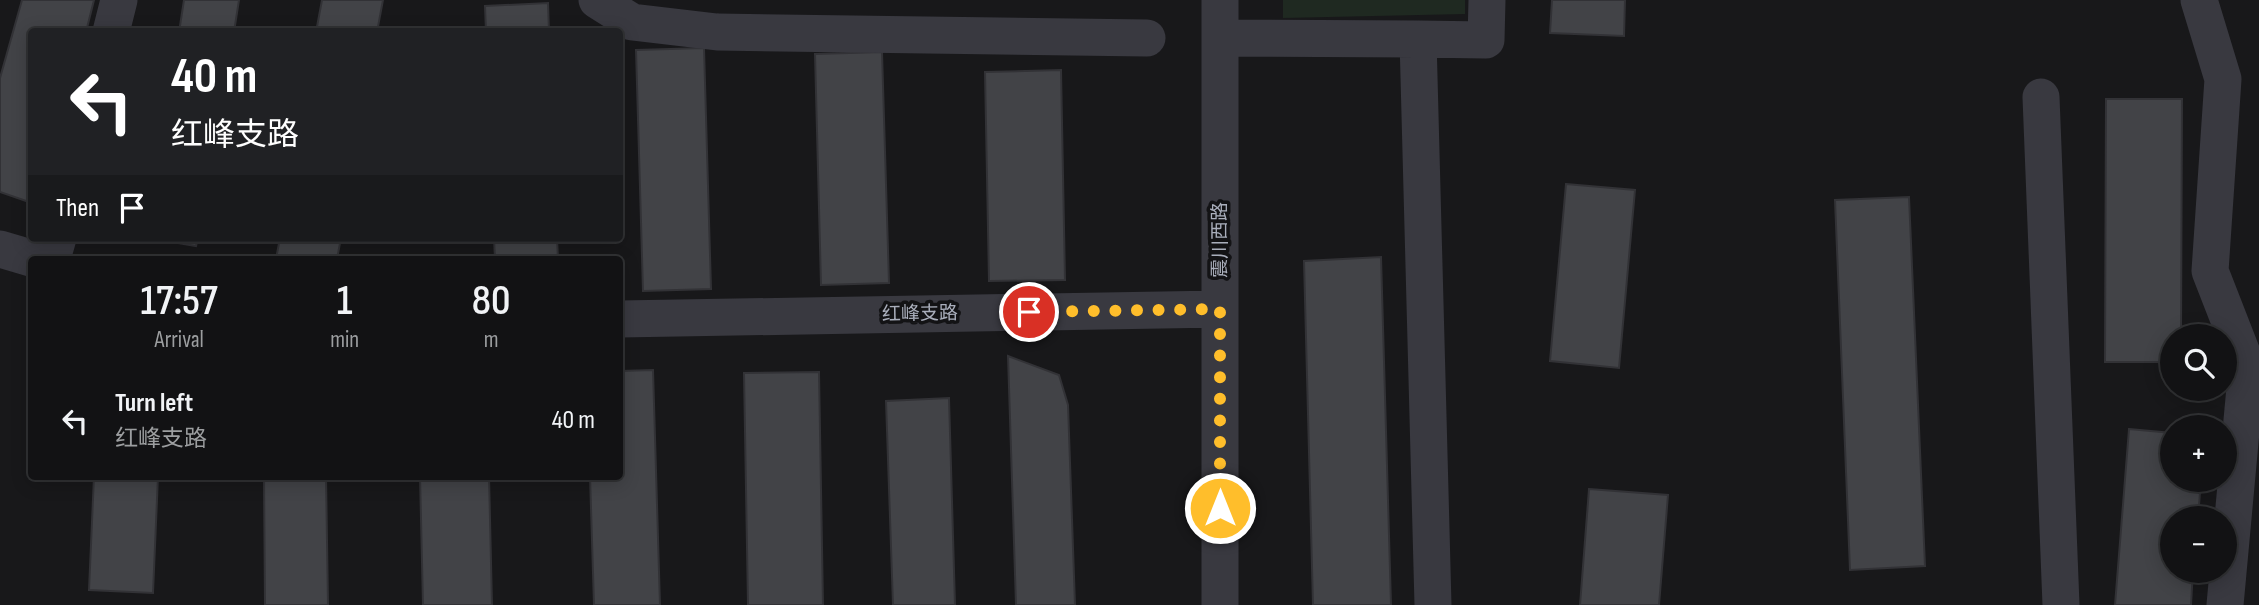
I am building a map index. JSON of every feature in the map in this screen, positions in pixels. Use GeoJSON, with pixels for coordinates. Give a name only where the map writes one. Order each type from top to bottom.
{"type":"FeatureCollection","features":[{"type":"Feature","properties":{"kind":"street"},"geometry":{"type":"LineString","coordinates":[[112,28],[119,0]]}},
{"type":"Feature","properties":{"kind":"street"},"geometry":{"type":"LineString","coordinates":[[597,0],[632,22],[717,32],[1147,38]]}},
{"type":"Feature","properties":{"kind":"street","name":"震川西路"},"geometry":{"type":"LineString","coordinates":[[1220,0],[1220,605]]}},
{"type":"Feature","properties":{"kind":"street"},"geometry":{"type":"LineString","coordinates":[[1220,38],[1486,40],[1487,0]]}},
{"type":"Feature","properties":{"kind":"street"},"geometry":{"type":"LineString","coordinates":[[2199,0],[2223,79],[2210,271],[2247,366],[2225,605]]}},
{"type":"Feature","properties":{"kind":"street"},"geometry":{"type":"LineString","coordinates":[[1418,39],[1433,605]]}},
{"type":"Feature","properties":{"kind":"street"},"geometry":{"type":"LineString","coordinates":[[2041,97],[2061,605]]}},
{"type":"Feature","properties":{"kind":"street"},"geometry":{"type":"LineString","coordinates":[[0,249],[28,257]]}},
{"type":"Feature","properties":{"kind":"street","name":"红峰支路"},"geometry":{"type":"LineString","coordinates":[[623,319],[1220,309]]}},
{"type":"Feature","properties":{"kind":"shaded area"},"geometry":{"type":"Polygon","coordinates":[[[1283,0],[1465,0],[1465,14],[1283,18],[1283,0]]]}},
{"type":"Feature","properties":{"kind":"building"},"geometry":{"type":"Polygon","coordinates":[[[22,0],[94,0],[87,28],[28,28],[28,202],[0,192],[0,78],[22,0]]]}},
{"type":"Feature","properties":{"kind":"building"},"geometry":{"type":"Polygon","coordinates":[[[184,0],[239,0],[235,28],[180,28],[184,0]]]}},
{"type":"Feature","properties":{"kind":"building"},"geometry":{"type":"Polygon","coordinates":[[[322,0],[383,0],[378,28],[317,28],[322,0]]]}},
{"type":"Feature","properties":{"kind":"building"},"geometry":{"type":"Polygon","coordinates":[[[1552,0],[1625,0],[1624,36],[1550,33],[1552,0]]]}},
{"type":"Feature","properties":{"kind":"building"},"geometry":{"type":"Polygon","coordinates":[[[548,3],[549,28],[486,28],[485,6],[548,3]]]}},
{"type":"Feature","properties":{"kind":"building"},"geometry":{"type":"Polygon","coordinates":[[[704,48],[711,289],[643,291],[636,50],[704,48]]]}},
{"type":"Feature","properties":{"kind":"building"},"geometry":{"type":"Polygon","coordinates":[[[882,52],[889,283],[821,285],[815,54],[882,52]]]}},
{"type":"Feature","properties":{"kind":"building"},"geometry":{"type":"Polygon","coordinates":[[[1061,70],[1065,280],[989,281],[985,72],[1061,70]]]}},
{"type":"Feature","properties":{"kind":"building"},"geometry":{"type":"Polygon","coordinates":[[[2106,99],[2182,99],[2181,324],[2160,324],[2160,362],[2105,362],[2106,99]]]}},
{"type":"Feature","properties":{"kind":"building"},"geometry":{"type":"Polygon","coordinates":[[[1566,184],[1635,190],[1619,368],[1550,361],[1566,184]]]}},
{"type":"Feature","properties":{"kind":"building"},"geometry":{"type":"Polygon","coordinates":[[[1909,197],[1925,566],[1850,570],[1835,200],[1909,197]]]}},
{"type":"Feature","properties":{"kind":"building"},"geometry":{"type":"Polygon","coordinates":[[[172,242],[197,242],[196,246],[172,242]]]}},
{"type":"Feature","properties":{"kind":"building"},"geometry":{"type":"Polygon","coordinates":[[[279,242],[340,242],[338,256],[277,256],[279,242]]]}},
{"type":"Feature","properties":{"kind":"building"},"geometry":{"type":"Polygon","coordinates":[[[494,242],[557,242],[558,256],[495,256],[494,242]]]}},
{"type":"Feature","properties":{"kind":"building"},"geometry":{"type":"Polygon","coordinates":[[[1381,257],[1391,605],[1313,605],[1304,261],[1381,257]]]}},
{"type":"Feature","properties":{"kind":"building"},"geometry":{"type":"Polygon","coordinates":[[[1008,356],[1059,375],[1068,405],[1075,605],[1016,605],[1008,356]]]}},
{"type":"Feature","properties":{"kind":"building"},"geometry":{"type":"Polygon","coordinates":[[[653,370],[660,605],[594,605],[590,480],[623,480],[623,371],[653,370]]]}},
{"type":"Feature","properties":{"kind":"building"},"geometry":{"type":"Polygon","coordinates":[[[819,372],[823,605],[748,605],[744,373],[819,372]]]}},
{"type":"Feature","properties":{"kind":"building"},"geometry":{"type":"Polygon","coordinates":[[[949,398],[955,605],[893,605],[886,401],[949,398]]]}},
{"type":"Feature","properties":{"kind":"building"},"geometry":{"type":"Polygon","coordinates":[[[2129,429],[2160,432],[2160,492],[2200,492],[2199,506],[2160,506],[2160,583],[2192,583],[2191,605],[2115,605],[2129,429]]]}},
{"type":"Feature","properties":{"kind":"building"},"geometry":{"type":"Polygon","coordinates":[[[94,480],[158,480],[153,593],[89,590],[94,480]]]}},
{"type":"Feature","properties":{"kind":"building"},"geometry":{"type":"Polygon","coordinates":[[[264,480],[326,480],[328,605],[265,605],[264,480]]]}},
{"type":"Feature","properties":{"kind":"building"},"geometry":{"type":"Polygon","coordinates":[[[420,480],[489,480],[492,605],[423,605],[420,480]]]}},
{"type":"Feature","properties":{"kind":"building"},"geometry":{"type":"Polygon","coordinates":[[[1589,489],[1668,495],[1659,605],[1580,605],[1589,489]]]}},
{"type":"Feature","properties":{"kind":"route"},"geometry":{"type":"LineString","coordinates":[[1029,312],[1220,309],[1220,508]]}}]}
